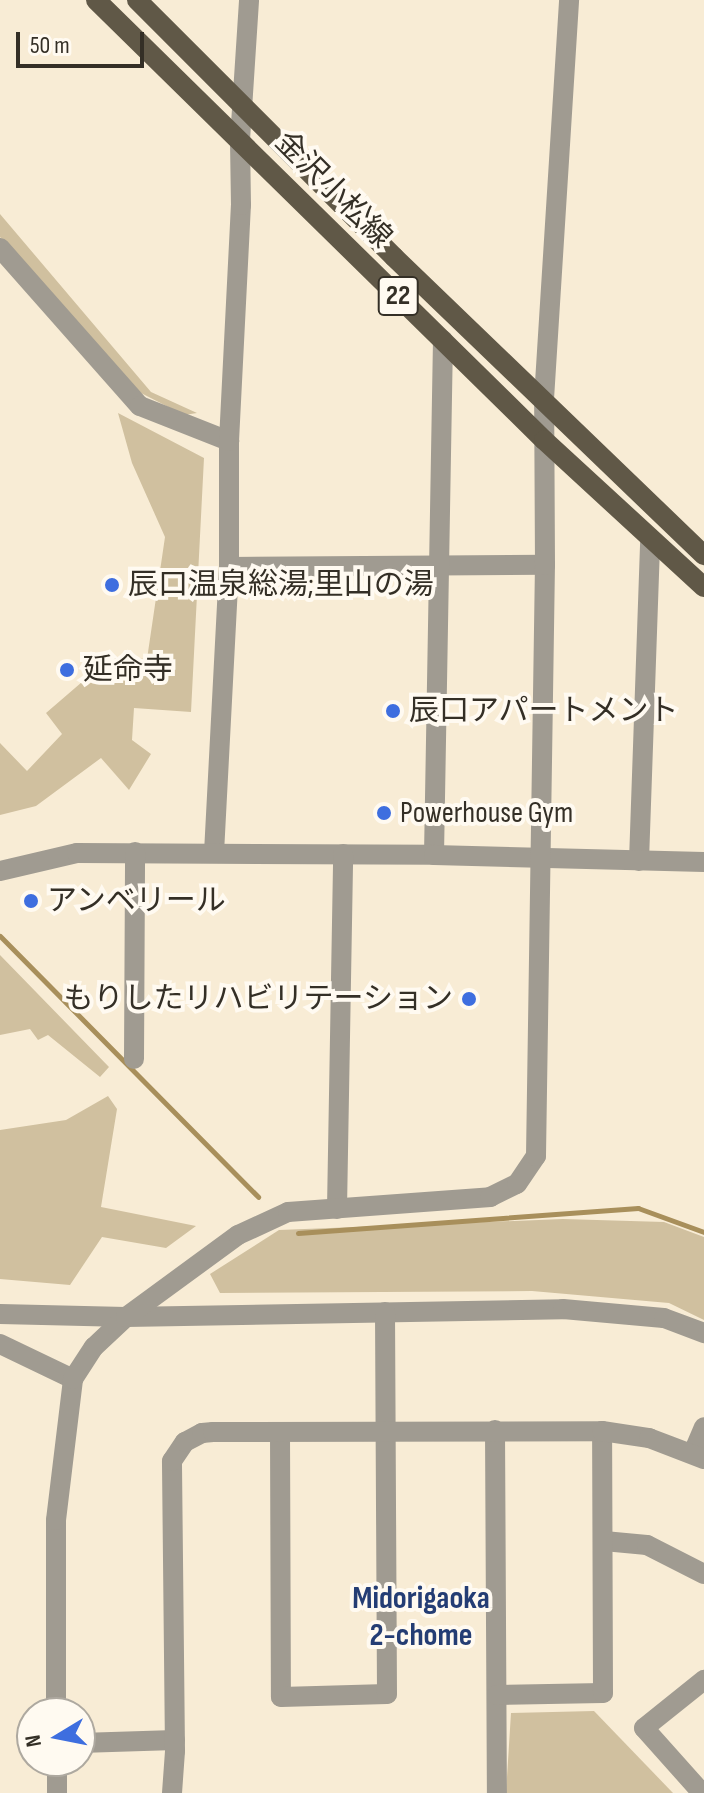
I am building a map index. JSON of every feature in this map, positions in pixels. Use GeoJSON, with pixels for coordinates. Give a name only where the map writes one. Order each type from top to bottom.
{"type":"FeatureCollection","features":[{"type":"Feature","properties":{"kind":"main road","name":"金沢小松線"},"geometry":{"type":"LineString","coordinates":[[96,0],[544,440],[704,587]]}},
{"type":"Feature","properties":{"kind":"main road","name":"金沢小松線"},"geometry":{"type":"LineString","coordinates":[[137,0],[394,257],[704,555]]}},
{"type":"Feature","properties":{"kind":"street"},"geometry":{"type":"LineString","coordinates":[[214,853],[229,567],[229,441],[241,205],[240,140],[245,107],[249,0]]}},
{"type":"Feature","properties":{"kind":"street"},"geometry":{"type":"LineString","coordinates":[[56,1697],[56,1520],[73,1379],[94,1347],[126,1317],[238,1235],[288,1212],[490,1197],[517,1184],[536,1156],[545,565],[544,399],[569,0]]}},
{"type":"Feature","properties":{"kind":"street"},"geometry":{"type":"LineString","coordinates":[[0,248],[140,406],[229,441]]}},
{"type":"Feature","properties":{"kind":"street"},"geometry":{"type":"LineString","coordinates":[[434,855],[443,340]]}},
{"type":"Feature","properties":{"kind":"street"},"geometry":{"type":"LineString","coordinates":[[639,861],[650,540]]}},
{"type":"Feature","properties":{"kind":"street"},"geometry":{"type":"LineString","coordinates":[[229,567],[545,565]]}},
{"type":"Feature","properties":{"kind":"street"},"geometry":{"type":"LineString","coordinates":[[0,871],[77,853],[135,852],[704,862]]}},
{"type":"Feature","properties":{"kind":"street"},"geometry":{"type":"LineString","coordinates":[[134,1059],[135,852]]}},
{"type":"Feature","properties":{"kind":"street"},"geometry":{"type":"LineString","coordinates":[[337,1209],[343,854]]}},
{"type":"Feature","properties":{"kind":"street"},"geometry":{"type":"LineString","coordinates":[[0,1314],[126,1317],[563,1309],[664,1318],[704,1333]]}},
{"type":"Feature","properties":{"kind":"street"},"geometry":{"type":"LineString","coordinates":[[280,1433],[281,1697],[387,1694],[385,1312]]}},
{"type":"Feature","properties":{"kind":"street"},"geometry":{"type":"LineString","coordinates":[[0,1344],[73,1379]]}},
{"type":"Feature","properties":{"kind":"street"},"geometry":{"type":"LineString","coordinates":[[172,1793],[175,1740],[172,1461],[185,1442],[202,1433],[602,1431],[649,1438],[698,1456],[704,1427]]}},
{"type":"Feature","properties":{"kind":"street"},"geometry":{"type":"LineString","coordinates":[[495,1430],[497,1793]]}},
{"type":"Feature","properties":{"kind":"street"},"geometry":{"type":"LineString","coordinates":[[497,1695],[603,1693],[602,1431]]}},
{"type":"Feature","properties":{"kind":"street"},"geometry":{"type":"LineString","coordinates":[[604,1541],[647,1545],[704,1574]]}},
{"type":"Feature","properties":{"kind":"street"},"geometry":{"type":"LineString","coordinates":[[702,1793],[644,1728],[704,1680]]}},
{"type":"Feature","properties":{"kind":"street"},"geometry":{"type":"LineString","coordinates":[[96,1742],[175,1740]]}},
{"type":"Feature","properties":{"kind":"shaded area"},"geometry":{"type":"Polygon","coordinates":[[[0,214],[151,392],[197,413],[184,415],[139,392],[0,237],[0,214]]]}},
{"type":"Feature","properties":{"kind":"shaded area"},"geometry":{"type":"Polygon","coordinates":[[[118,413],[204,458],[191,712],[134,708],[132,740],[151,754],[129,790],[101,758],[36,806],[0,815],[0,743],[27,771],[62,734],[46,713],[111,657],[147,659],[165,537],[132,463],[118,413]]]}},
{"type":"Feature","properties":{"kind":"shaded area"},"geometry":{"type":"Polygon","coordinates":[[[0,955],[109,1067],[100,1077],[48,1035],[38,1040],[30,1029],[0,1035],[0,955]]]}},
{"type":"Feature","properties":{"kind":"shaded area"},"geometry":{"type":"Polygon","coordinates":[[[108,1096],[117,1109],[101,1207],[196,1226],[166,1248],[102,1237],[70,1285],[0,1279],[0,1130],[66,1120],[108,1096]]]}},
{"type":"Feature","properties":{"kind":"shaded area"},"geometry":{"type":"Polygon","coordinates":[[[563,1219],[664,1222],[704,1237],[704,1320],[669,1303],[532,1291],[220,1293],[210,1274],[279,1230],[563,1219]]]}},
{"type":"Feature","properties":{"kind":"shaded area"},"geometry":{"type":"Polygon","coordinates":[[[594,1711],[673,1793],[506,1793],[511,1713],[594,1711]]]}},
{"type":"Feature","properties":{"kind":"waterway"},"geometry":{"type":"LineString","coordinates":[[0,936],[258,1197]]}},
{"type":"Feature","properties":{"kind":"waterway"},"geometry":{"type":"LineString","coordinates":[[298,1233],[638,1208],[704,1232]]}},
{"type":"Feature","properties":{"kind":"place","name":"辰口温泉総湯;里山の湯"},"geometry":{"type":"Point","coordinates":[112,585]}},
{"type":"Feature","properties":{"kind":"place","name":"延命寺"},"geometry":{"type":"Point","coordinates":[67,670]}},
{"type":"Feature","properties":{"kind":"place","name":"辰口アパートメント"},"geometry":{"type":"Point","coordinates":[393,711]}},
{"type":"Feature","properties":{"kind":"place","name":"Powerhouse Gym"},"geometry":{"type":"Point","coordinates":[384,813]}},
{"type":"Feature","properties":{"kind":"place","name":"アンベリール"},"geometry":{"type":"Point","coordinates":[31,901]}},
{"type":"Feature","properties":{"kind":"place","name":"もりしたリハビリテーション"},"geometry":{"type":"Point","coordinates":[469,999]}},
{"type":"Feature","properties":{"kind":"district","name":"Midorigaoka 2-chome"},"geometry":{"type":"Point","coordinates":[421,1618]}}]}
